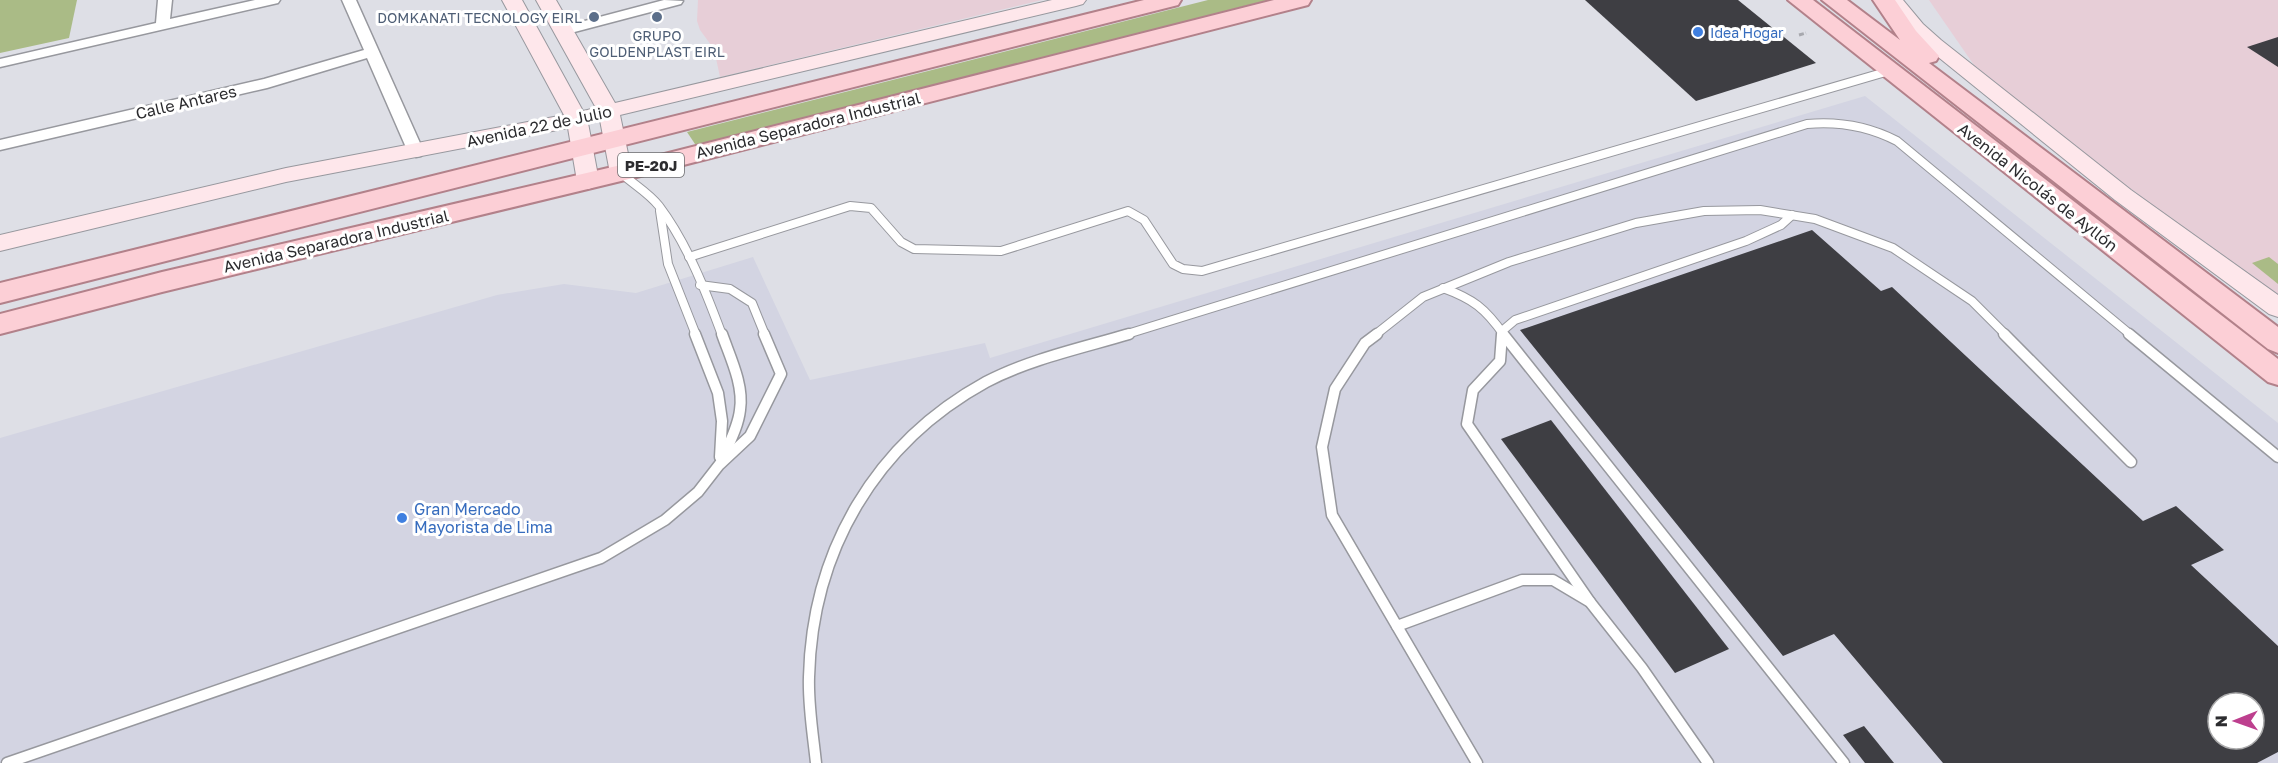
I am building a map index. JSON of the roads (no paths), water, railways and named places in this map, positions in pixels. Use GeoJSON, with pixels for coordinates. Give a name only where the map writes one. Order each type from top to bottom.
{"type":"FeatureCollection","features":[{"type":"Feature","properties":{"kind":"main road","name":"Avenida Separadora Industrial"},"geometry":{"type":"LineString","coordinates":[[0,293],[1170,0]]}},
{"type":"Feature","properties":{"kind":"main road","name":"Avenida Separadora Industrial"},"geometry":{"type":"LineString","coordinates":[[0,324],[162,282],[621,173],[1300,0]]}},
{"type":"Feature","properties":{"kind":"main road","name":"Avenida Nicolás de Ayllón"},"geometry":{"type":"LineString","coordinates":[[1799,0],[2278,374]]}},
{"type":"Feature","properties":{"kind":"main road","name":"Avenida Nicolás de Ayllón"},"geometry":{"type":"LineString","coordinates":[[1833,0],[2278,342]]}},
{"type":"Feature","properties":{"kind":"main road"},"geometry":{"type":"LineString","coordinates":[[1884,0],[1908,36],[1994,124]]}},
{"type":"Feature","properties":{"kind":"street"},"geometry":{"type":"LineString","coordinates":[[163,27],[165,0]]}},
{"type":"Feature","properties":{"kind":"street"},"geometry":{"type":"LineString","coordinates":[[0,63],[273,0]]}},
{"type":"Feature","properties":{"kind":"street"},"geometry":{"type":"LineString","coordinates":[[349,0],[416,152]]}},
{"type":"Feature","properties":{"kind":"street"},"geometry":{"type":"LineString","coordinates":[[512,0],[577,119],[588,181]]}},
{"type":"Feature","properties":{"kind":"street"},"geometry":{"type":"LineString","coordinates":[[546,0],[609,112],[621,173]]}},
{"type":"Feature","properties":{"kind":"street","name":"Avenida 22 de Julio"},"geometry":{"type":"LineString","coordinates":[[0,243],[286,175],[416,152],[609,112],[1076,0]]}},
{"type":"Feature","properties":{"kind":"street"},"geometry":{"type":"LineString","coordinates":[[1893,0],[1916,28],[1934,45],[2123,195],[2278,308]]}},
{"type":"Feature","properties":{"kind":"street"},"geometry":{"type":"LineString","coordinates":[[563,31],[676,1]]}},
{"type":"Feature","properties":{"kind":"street","name":"Calle Antares"},"geometry":{"type":"LineString","coordinates":[[0,146],[267,83],[371,52]]}},
{"type":"Feature","properties":{"kind":"lane"},"geometry":{"type":"LineString","coordinates":[[689,257],[850,206],[867,207],[874,210],[903,246],[914,249],[1001,251],[1128,211],[1144,220],[1173,264],[1202,271],[1889,71]]}},
{"type":"Feature","properties":{"kind":"lane"},"geometry":{"type":"LineString","coordinates":[[816,763],[809,677],[813,629],[830,559],[840,535],[876,477],[922,427],[963,396],[1008,372],[1068,352],[1807,124],[1827,121],[1851,123],[1878,130],[1897,141],[2278,457]]}},
{"type":"Feature","properties":{"kind":"lane"},"geometry":{"type":"LineString","coordinates":[[621,173],[659,206],[689,257],[733,365],[741,399],[740,412],[719,465]]}},
{"type":"Feature","properties":{"kind":"lane"},"geometry":{"type":"LineString","coordinates":[[659,206],[668,264],[718,393],[722,421],[719,465]]}},
{"type":"Feature","properties":{"kind":"lane"},"geometry":{"type":"LineString","coordinates":[[1477,763],[1332,515],[1322,447],[1335,389],[1365,343],[1423,297],[1509,262],[1636,223],[1704,211],[1760,210],[1815,219],[1893,248],[1972,301],[2132,462]]}},
{"type":"Feature","properties":{"kind":"lane"},"geometry":{"type":"LineString","coordinates":[[1708,763],[1642,668],[1590,602],[1467,424],[1473,390],[1500,361],[1502,331],[1515,320],[1746,241],[1780,225],[1792,215]]}},
{"type":"Feature","properties":{"kind":"lane"},"geometry":{"type":"LineString","coordinates":[[7,763],[601,558],[665,520],[698,492],[719,465],[750,436],[781,374],[752,303],[730,289],[700,285]]}},
{"type":"Feature","properties":{"kind":"lane"},"geometry":{"type":"LineString","coordinates":[[1443,288],[1470,298],[1493,319],[1517,354],[1844,763]]}},
{"type":"Feature","properties":{"kind":"lane"},"geometry":{"type":"LineString","coordinates":[[1397,626],[1522,579],[1553,580],[1590,602]]}},
{"type":"Feature","properties":{"kind":"place","name":"DOMKANATI TECNOLOGY EIRL"},"geometry":{"type":"Point","coordinates":[594,17]}},
{"type":"Feature","properties":{"kind":"place","name":"GRUPO GOLDENPLAST EIRL"},"geometry":{"type":"Point","coordinates":[657,17]}},
{"type":"Feature","properties":{"kind":"place","name":"Idea Hogar"},"geometry":{"type":"Point","coordinates":[1698,32]}},
{"type":"Feature","properties":{"kind":"place","name":"Gran Mercado Mayorista de Lima"},"geometry":{"type":"Point","coordinates":[402,518]}}]}
